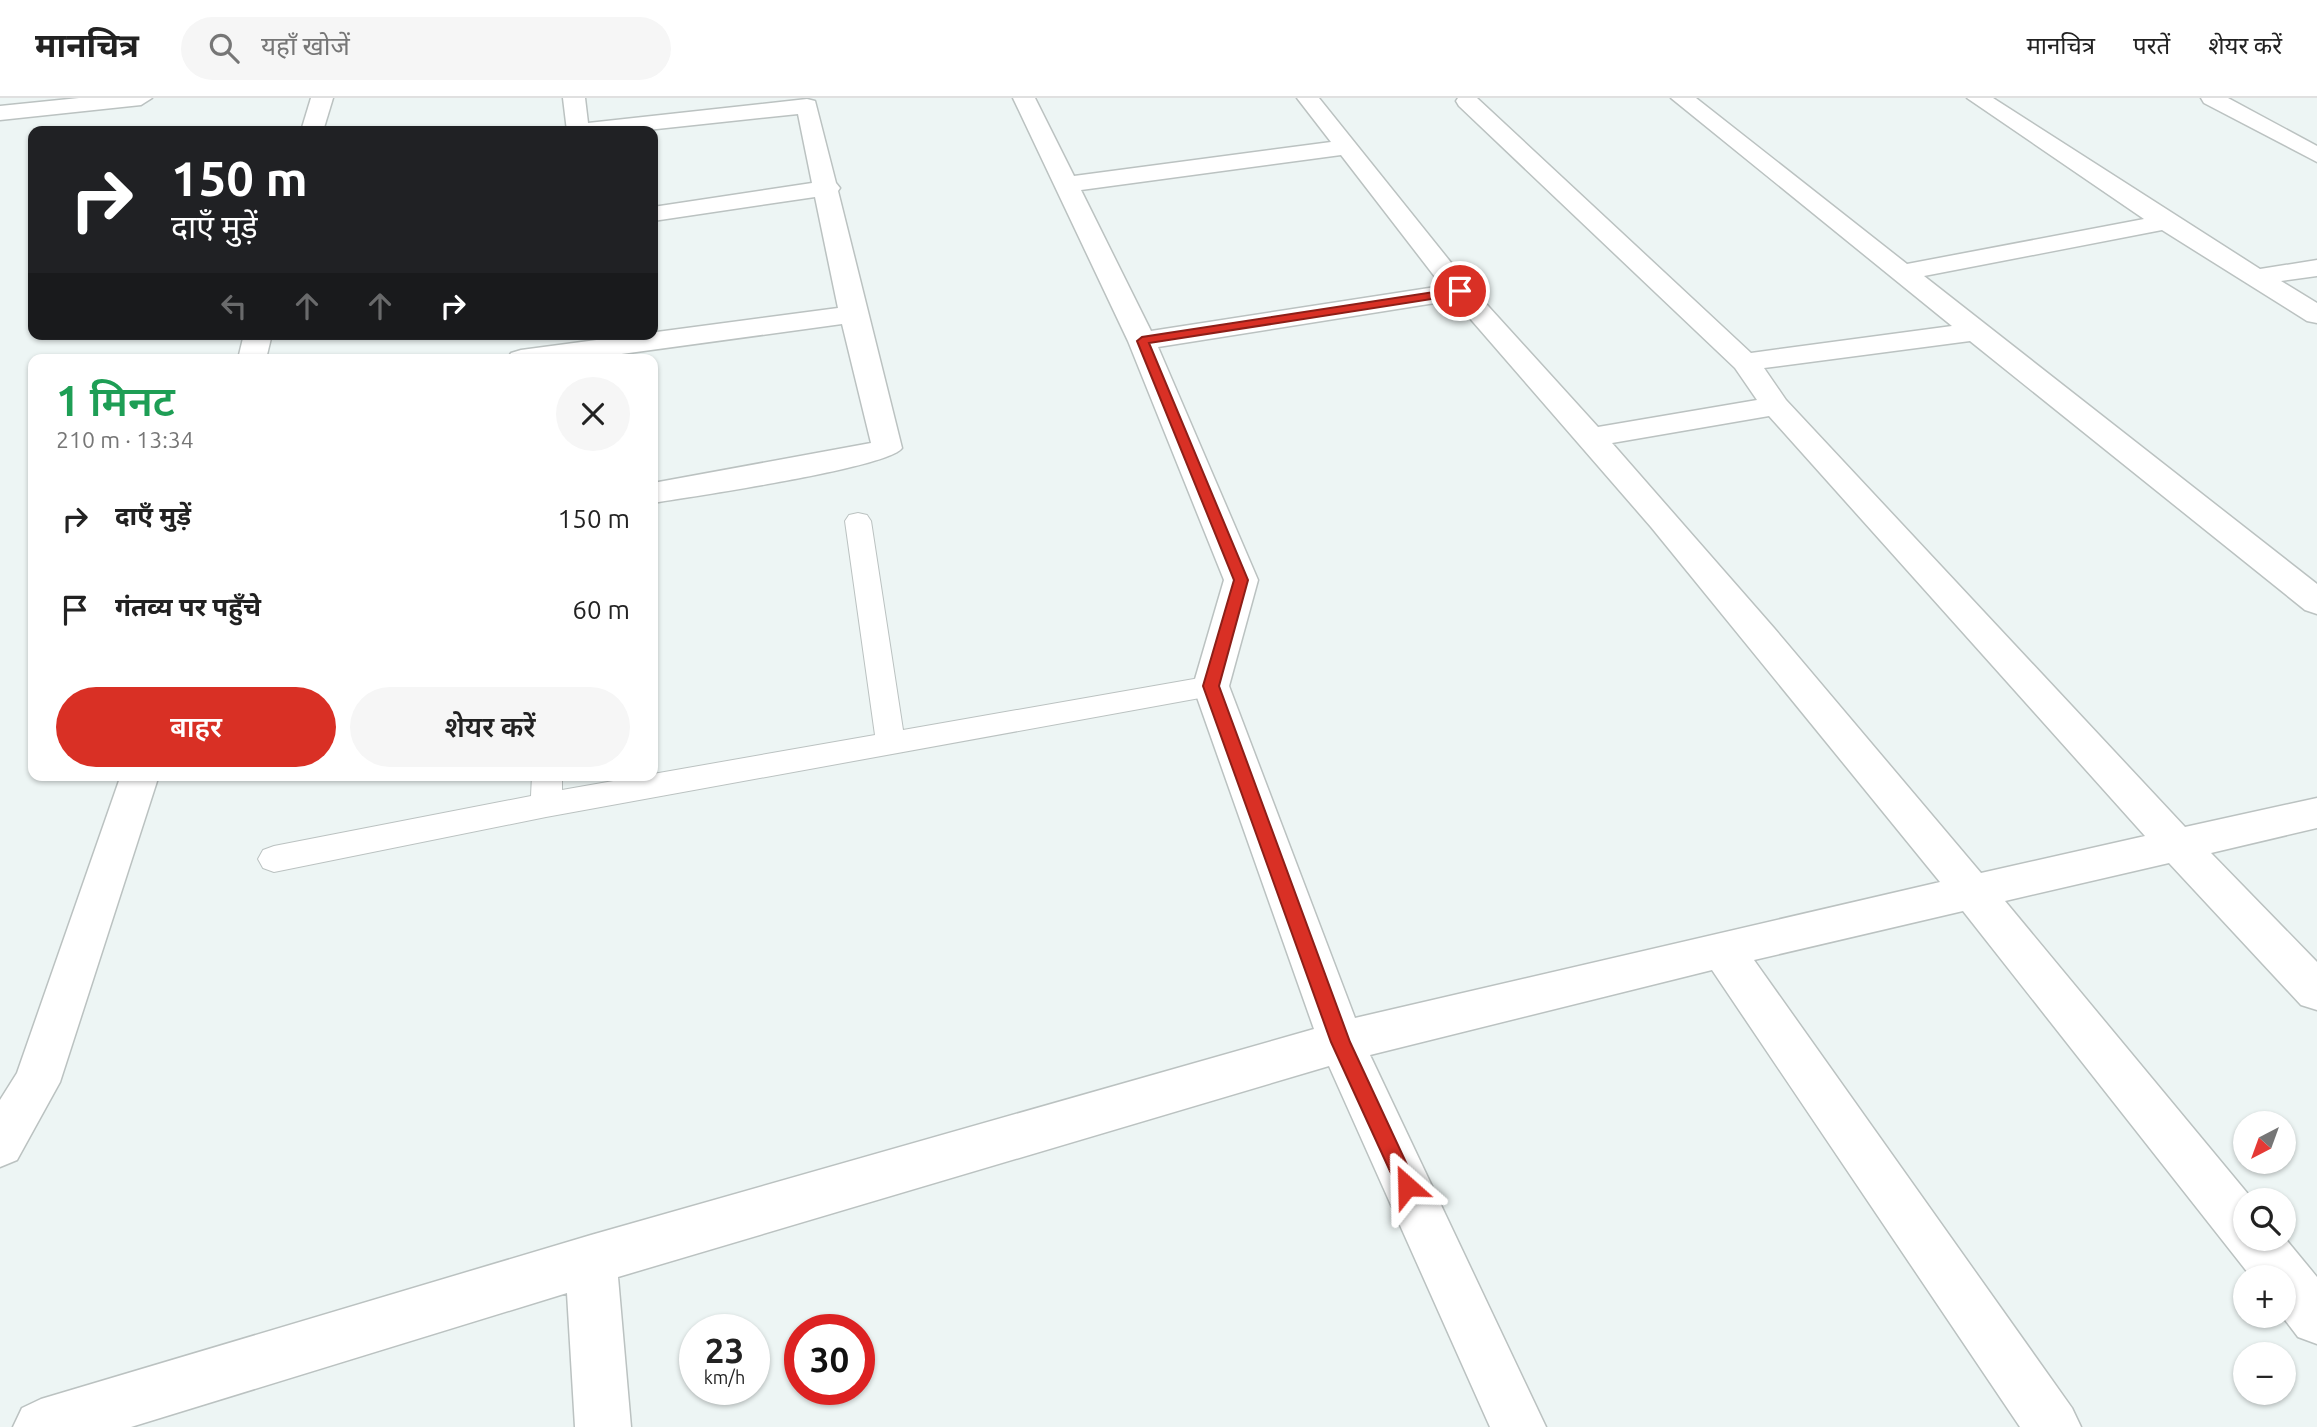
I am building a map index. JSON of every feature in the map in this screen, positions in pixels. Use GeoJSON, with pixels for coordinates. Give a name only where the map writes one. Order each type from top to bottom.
{"type":"FeatureCollection","features":[{"type":"Feature","properties":{"kind":"street"},"geometry":{"type":"LineString","coordinates":[[0,113],[87,101],[141,98]]}},
{"type":"Feature","properties":{"kind":"street"},"geometry":{"type":"LineString","coordinates":[[314,126],[322,98]]}},
{"type":"Feature","properties":{"kind":"street"},"geometry":{"type":"LineString","coordinates":[[575,98],[578,126]]}},
{"type":"Feature","properties":{"kind":"street"},"geometry":{"type":"LineString","coordinates":[[1024,98],[1069,184],[1142,341],[1241,580],[1211,686],[1341,1042],[1518,1427]]}},
{"type":"Feature","properties":{"kind":"street"},"geometry":{"type":"LineString","coordinates":[[1308,98],[1460,291],[1594,438],[1973,894],[2233,1215]]}},
{"type":"Feature","properties":{"kind":"street"},"geometry":{"type":"LineString","coordinates":[[1682,98],[2317,602]]}},
{"type":"Feature","properties":{"kind":"street"},"geometry":{"type":"LineString","coordinates":[[1978,98],[2166,222],[2317,315]]}},
{"type":"Feature","properties":{"kind":"street"},"geometry":{"type":"LineString","coordinates":[[2212,98],[2317,155]]}},
{"type":"Feature","properties":{"kind":"street"},"geometry":{"type":"LineString","coordinates":[[1475,99],[1745,362],[1776,405],[2177,845],[2317,991]]}},
{"type":"Feature","properties":{"kind":"street"},"geometry":{"type":"LineString","coordinates":[[624,126],[807,106],[828,188],[853,314],[887,448],[862,456],[658,492]]}},
{"type":"Feature","properties":{"kind":"street"},"geometry":{"type":"LineString","coordinates":[[1069,184],[1349,148]]}},
{"type":"Feature","properties":{"kind":"street"},"geometry":{"type":"LineString","coordinates":[[658,213],[828,188]]}},
{"type":"Feature","properties":{"kind":"street"},"geometry":{"type":"LineString","coordinates":[[1900,272],[2166,222]]}},
{"type":"Feature","properties":{"kind":"street"},"geometry":{"type":"LineString","coordinates":[[2256,277],[2317,268]]}},
{"type":"Feature","properties":{"kind":"street"},"geometry":{"type":"LineString","coordinates":[[1142,341],[1460,291]]}},
{"type":"Feature","properties":{"kind":"street"},"geometry":{"type":"LineString","coordinates":[[558,354],[853,314]]}},
{"type":"Feature","properties":{"kind":"street"},"geometry":{"type":"LineString","coordinates":[[1745,362],[1974,332]]}},
{"type":"Feature","properties":{"kind":"street"},"geometry":{"type":"LineString","coordinates":[[1594,438],[1776,405]]}},
{"type":"Feature","properties":{"kind":"street"},"geometry":{"type":"LineString","coordinates":[[0,1144],[37,1082],[138,781]]}},
{"type":"Feature","properties":{"kind":"street"},"geometry":{"type":"LineString","coordinates":[[41,1427],[591,1260],[1341,1042],[1722,949],[1973,894],[2317,813]]}},
{"type":"Feature","properties":{"kind":"street"},"geometry":{"type":"LineString","coordinates":[[1722,949],[2053,1427]]}},
{"type":"Feature","properties":{"kind":"street"},"geometry":{"type":"LineString","coordinates":[[2263,1251],[2317,1318]]}},
{"type":"Feature","properties":{"kind":"street"},"geometry":{"type":"LineString","coordinates":[[591,1260],[603,1427]]}},
{"type":"Feature","properties":{"kind":"lane"},"geometry":{"type":"LineString","coordinates":[[858,521],[890,741]]}},
{"type":"Feature","properties":{"kind":"lane"},"geometry":{"type":"LineString","coordinates":[[658,774],[890,741],[1211,686]]}},
{"type":"Feature","properties":{"kind":"lane"},"geometry":{"type":"LineString","coordinates":[[274,859],[546,790],[609,781]]}},
{"type":"Feature","properties":{"kind":"route"},"geometry":{"type":"LineString","coordinates":[[1407,1186],[1341,1042],[1211,686],[1241,580],[1142,341],[1460,291]]}}]}
